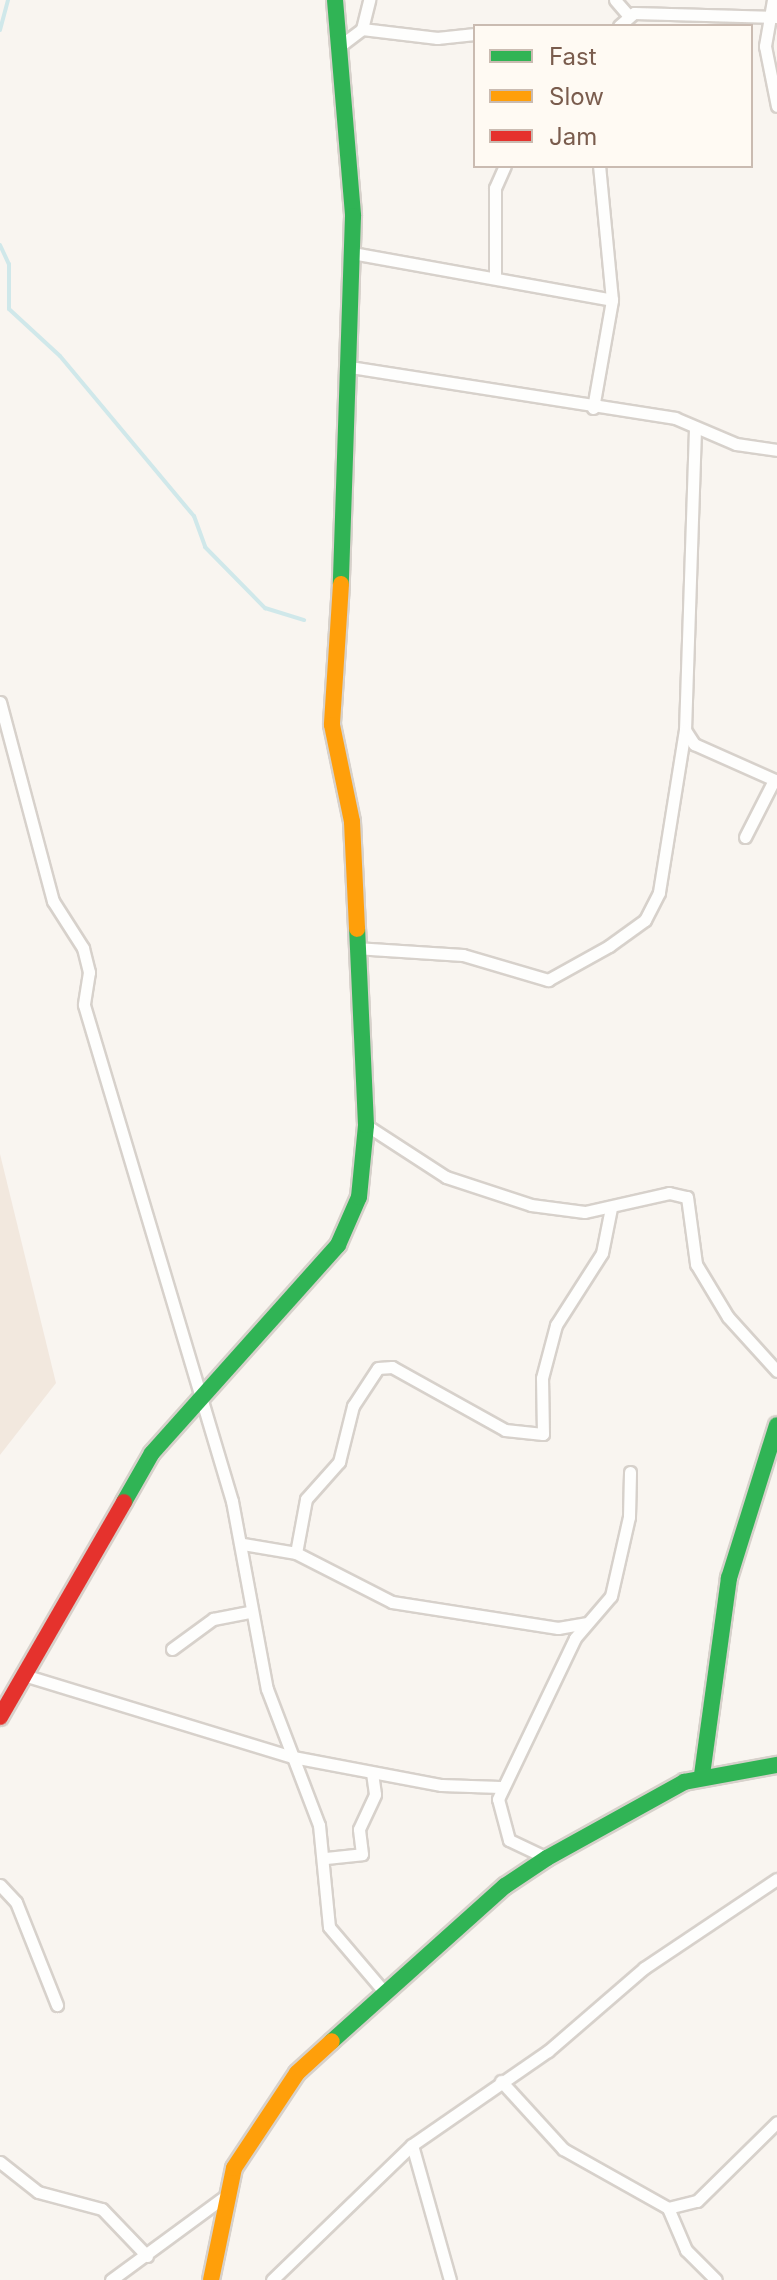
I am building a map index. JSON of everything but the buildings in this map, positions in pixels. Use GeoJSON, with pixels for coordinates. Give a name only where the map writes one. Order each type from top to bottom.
{"type":"FeatureCollection","features":[{"type":"Feature","properties":{"kind":"street"},"geometry":{"type":"LineString","coordinates":[[0,1717],[152,1453],[347,1232],[366,1125],[355,948],[352,822],[332,725],[350,367],[352,253],[341,45],[335,0]]}},
{"type":"Feature","properties":{"kind":"street"},"geometry":{"type":"LineString","coordinates":[[341,45],[362,29],[369,0]]}},
{"type":"Feature","properties":{"kind":"street"},"geometry":{"type":"LineString","coordinates":[[615,0],[628,15],[774,17]]}},
{"type":"Feature","properties":{"kind":"street"},"geometry":{"type":"LineString","coordinates":[[773,0],[774,17],[767,70],[777,106]]}},
{"type":"Feature","properties":{"kind":"street"},"geometry":{"type":"LineString","coordinates":[[621,24],[628,15]]}},
{"type":"Feature","properties":{"kind":"street"},"geometry":{"type":"LineString","coordinates":[[362,29],[437,38],[473,34]]}},
{"type":"Feature","properties":{"kind":"street"},"geometry":{"type":"LineString","coordinates":[[495,277],[495,188],[504,168]]}},
{"type":"Feature","properties":{"kind":"street"},"geometry":{"type":"LineString","coordinates":[[593,408],[612,300],[599,168]]}},
{"type":"Feature","properties":{"kind":"street"},"geometry":{"type":"LineString","coordinates":[[352,253],[612,300]]}},
{"type":"Feature","properties":{"kind":"street"},"geometry":{"type":"LineString","coordinates":[[350,367],[593,408],[675,418],[695,429],[777,450]]}},
{"type":"Feature","properties":{"kind":"street"},"geometry":{"type":"LineString","coordinates":[[355,948],[463,955],[548,980],[609,946],[645,920],[659,892],[685,730],[695,429]]}},
{"type":"Feature","properties":{"kind":"street"},"geometry":{"type":"LineString","coordinates":[[0,702],[53,901],[83,948],[87,1018],[243,1544],[250,1612],[267,1689],[326,1858],[334,1939],[386,1994]]}},
{"type":"Feature","properties":{"kind":"street"},"geometry":{"type":"LineString","coordinates":[[685,730],[694,744],[776,780],[745,837]]}},
{"type":"Feature","properties":{"kind":"street"},"geometry":{"type":"LineString","coordinates":[[366,1125],[460,1182],[567,1211],[611,1208],[669,1193],[687,1197],[696,1264],[728,1317],[777,1371]]}},
{"type":"Feature","properties":{"kind":"street"},"geometry":{"type":"LineString","coordinates":[[296,1553],[306,1499],[339,1462],[353,1406],[378,1368],[392,1367],[505,1430],[543,1434],[542,1378],[556,1325],[602,1253],[611,1208]]}},
{"type":"Feature","properties":{"kind":"street"},"geometry":{"type":"LineString","coordinates":[[702,1775],[729,1578],[777,1425]]}},
{"type":"Feature","properties":{"kind":"street"},"geometry":{"type":"LineString","coordinates":[[547,1858],[503,1832],[500,1787],[585,1623],[611,1596],[629,1517],[630,1472]]}},
{"type":"Feature","properties":{"kind":"street"},"geometry":{"type":"LineString","coordinates":[[243,1544],[296,1553],[392,1602],[558,1628],[585,1623]]}},
{"type":"Feature","properties":{"kind":"street"},"geometry":{"type":"LineString","coordinates":[[172,1649],[213,1619],[250,1612]]}},
{"type":"Feature","properties":{"kind":"street"},"geometry":{"type":"LineString","coordinates":[[24,1675],[293,1757],[372,1773],[500,1787]]}},
{"type":"Feature","properties":{"kind":"street"},"geometry":{"type":"LineString","coordinates":[[211,2280],[224,2197],[273,2103],[386,1994],[547,1858],[702,1775],[777,1765]]}},
{"type":"Feature","properties":{"kind":"street"},"geometry":{"type":"LineString","coordinates":[[326,1858],[362,1854],[359,1829],[375,1794],[372,1773]]}},
{"type":"Feature","properties":{"kind":"street"},"geometry":{"type":"LineString","coordinates":[[272,2280],[412,2145],[772,1879],[777,1871]]}},
{"type":"Feature","properties":{"kind":"street"},"geometry":{"type":"LineString","coordinates":[[0,1885],[16,1902],[57,2005]]}},
{"type":"Feature","properties":{"kind":"street"},"geometry":{"type":"LineString","coordinates":[[501,2081],[563,2149],[668,2208],[686,2250],[716,2280]]}},
{"type":"Feature","properties":{"kind":"street"},"geometry":{"type":"LineString","coordinates":[[668,2208],[697,2201],[777,2122]]}},
{"type":"Feature","properties":{"kind":"street"},"geometry":{"type":"LineString","coordinates":[[412,2145],[450,2280]]}},
{"type":"Feature","properties":{"kind":"street"},"geometry":{"type":"LineString","coordinates":[[0,2162],[38,2192],[102,2209],[147,2256]]}},
{"type":"Feature","properties":{"kind":"street"},"geometry":{"type":"LineString","coordinates":[[111,2280],[224,2197]]}},
{"type":"Feature","properties":{"kind":"shaded area"},"geometry":{"type":"Polygon","coordinates":[[[0,1154],[56,1383],[0,1455],[0,1154]]]}},
{"type":"Feature","properties":{"kind":"waterway"},"geometry":{"type":"LineString","coordinates":[[0,30],[8,0]]}},
{"type":"Feature","properties":{"kind":"waterway"},"geometry":{"type":"LineString","coordinates":[[0,245],[9,264],[9,309],[60,356],[194,516],[205,547],[265,608],[304,620]]}},
{"type":"Feature","properties":{"kind":"traffic: fast"},"geometry":{"type":"LineString","coordinates":[[335,0],[353,216],[341,584]]}},
{"type":"Feature","properties":{"kind":"traffic: fast"},"geometry":{"type":"LineString","coordinates":[[124,1502],[152,1453],[338,1245],[359,1197],[366,1125],[357,929]]}},
{"type":"Feature","properties":{"kind":"traffic: fast"},"geometry":{"type":"LineString","coordinates":[[702,1775],[729,1578],[777,1425]]}},
{"type":"Feature","properties":{"kind":"traffic: fast"},"geometry":{"type":"LineString","coordinates":[[332,2041],[505,1886],[547,1858],[684,1782],[777,1765]]}},
{"type":"Feature","properties":{"kind":"traffic: slow"},"geometry":{"type":"LineString","coordinates":[[341,584],[332,725],[352,822],[357,929]]}},
{"type":"Feature","properties":{"kind":"traffic: slow"},"geometry":{"type":"LineString","coordinates":[[211,2280],[234,2168],[297,2073],[332,2041]]}},
{"type":"Feature","properties":{"kind":"traffic: jam"},"geometry":{"type":"LineString","coordinates":[[0,1717],[124,1502]]}}]}
